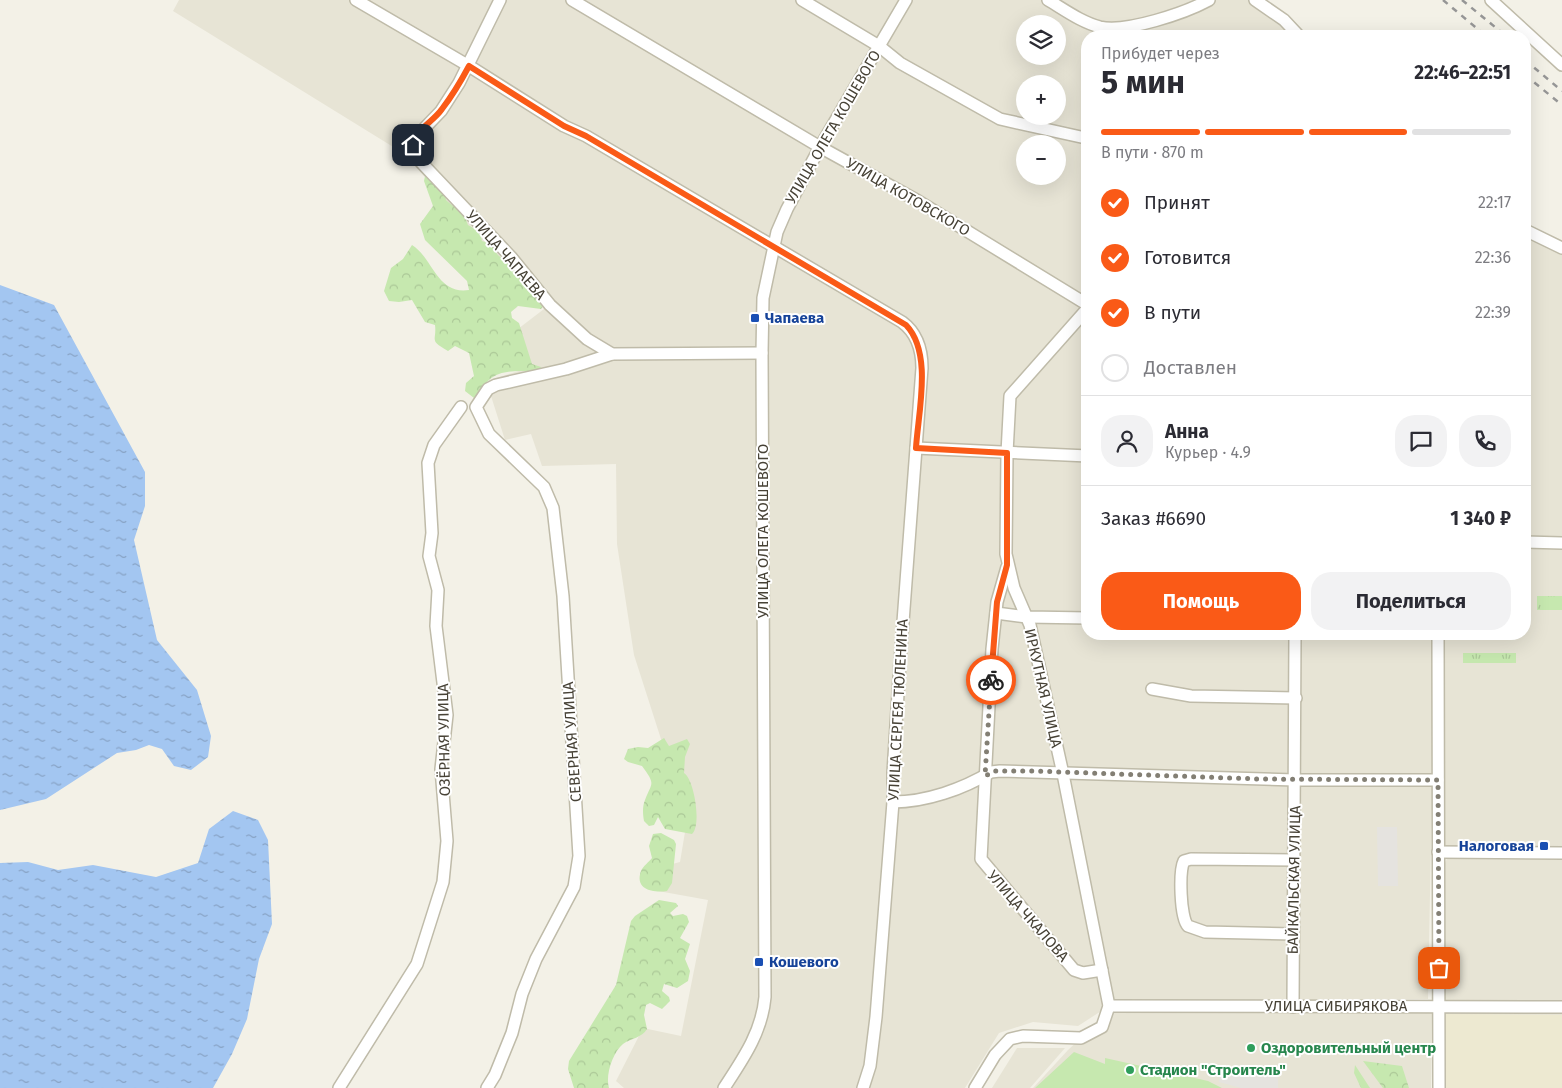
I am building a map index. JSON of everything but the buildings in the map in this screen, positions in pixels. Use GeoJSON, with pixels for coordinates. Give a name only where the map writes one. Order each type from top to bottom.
{"type":"FeatureCollection","features":[{"type":"Feature","properties":{"kind":"street"},"geometry":{"type":"LineString","coordinates":[[356,0],[469,66],[564,126],[586,136],[773,246]]}},
{"type":"Feature","properties":{"kind":"street"},"geometry":{"type":"LineString","coordinates":[[469,66],[500,0]]}},
{"type":"Feature","properties":{"kind":"street","name":"УЛИЦА КОТОВСКОГО"},"geometry":{"type":"LineString","coordinates":[[572,0],[820,147],[918,201],[1081,302]]}},
{"type":"Feature","properties":{"kind":"street"},"geometry":{"type":"LineString","coordinates":[[802,0],[879,46],[900,63],[1000,119],[1081,137]]}},
{"type":"Feature","properties":{"kind":"street","name":"УЛИЦА ОЛЕГА КОШЕВОГО"},"geometry":{"type":"LineString","coordinates":[[724,1088],[756,1035],[763,1015],[765,997],[763,298],[773,246],[787,209],[820,147],[906,0]]}},
{"type":"Feature","properties":{"kind":"street"},"geometry":{"type":"LineString","coordinates":[[1048,0],[1083,20],[1112,28],[1161,18],[1209,0]]}},
{"type":"Feature","properties":{"kind":"street"},"geometry":{"type":"LineString","coordinates":[[1255,0],[1284,20],[1293,30]]}},
{"type":"Feature","properties":{"kind":"street"},"geometry":{"type":"LineString","coordinates":[[1491,0],[1524,30]]}},
{"type":"Feature","properties":{"kind":"street"},"geometry":{"type":"LineString","coordinates":[[1531,37],[1562,65]]}},
{"type":"Feature","properties":{"kind":"street","name":"УЛИЦА ЧАПАЕВА"},"geometry":{"type":"LineString","coordinates":[[469,66],[435,119],[418,133],[413,145],[413,152],[511,257],[550,305],[587,339],[612,354]]}},
{"type":"Feature","properties":{"kind":"street"},"geometry":{"type":"LineString","coordinates":[[1531,233],[1562,248]]}},
{"type":"Feature","properties":{"kind":"street","name":"УЛИЦА СЕРГЕЯ ТЮЛЕНИНА"},"geometry":{"type":"LineString","coordinates":[[773,246],[902,322],[912,332],[922,357],[896,726],[893,802],[876,1018],[870,1066],[863,1088]]}},
{"type":"Feature","properties":{"kind":"street","name":"ИРКУТНАЯ УЛИЦА"},"geometry":{"type":"LineString","coordinates":[[1081,314],[1012,393],[1009,400],[1007,565],[1014,588],[1030,625],[1063,774],[1109,1006]]}},
{"type":"Feature","properties":{"kind":"street"},"geometry":{"type":"LineString","coordinates":[[612,354],[762,353]]}},
{"type":"Feature","properties":{"kind":"street","name":"СЕВЕРНАЯ УЛИЦА"},"geometry":{"type":"LineString","coordinates":[[487,1088],[512,1033],[524,989],[536,959],[574,887],[579,856],[563,596],[553,508],[544,487],[489,434],[476,407],[488,389],[496,385],[566,369],[612,354]]}},
{"type":"Feature","properties":{"kind":"street","name":"ОЗЁРНАЯ УЛИЦА"},"geometry":{"type":"LineString","coordinates":[[339,1088],[417,964],[443,882],[447,841],[441,769],[447,715],[436,619],[438,590],[429,556],[432,532],[428,463],[434,445],[461,407]]}},
{"type":"Feature","properties":{"kind":"street"},"geometry":{"type":"LineString","coordinates":[[916,448],[1081,456]]}},
{"type":"Feature","properties":{"kind":"street"},"geometry":{"type":"LineString","coordinates":[[1531,542],[1562,543]]}},
{"type":"Feature","properties":{"kind":"street","name":"УЛИЦА ЧКАЛОВА"},"geometry":{"type":"LineString","coordinates":[[1007,565],[996,613],[992,649],[981,853],[983,863],[1074,970],[1080,973],[1102,970]]}},
{"type":"Feature","properties":{"kind":"street"},"geometry":{"type":"LineString","coordinates":[[996,613],[1026,617],[1081,618]]}},
{"type":"Feature","properties":{"kind":"street","name":"БАЙКАЛЬСКАЯ УЛИЦА"},"geometry":{"type":"LineString","coordinates":[[1293,1007],[1295,640]]}},
{"type":"Feature","properties":{"kind":"street"},"geometry":{"type":"LineString","coordinates":[[1438,640],[1439,1088]]}},
{"type":"Feature","properties":{"kind":"street"},"geometry":{"type":"LineString","coordinates":[[1152,689],[1191,696],[1296,698]]}},
{"type":"Feature","properties":{"kind":"street"},"geometry":{"type":"LineString","coordinates":[[893,802],[916,802],[933,798],[991,772],[1000,771],[1295,780],[1438,780]]}},
{"type":"Feature","properties":{"kind":"street"},"geometry":{"type":"LineString","coordinates":[[1438,852],[1562,854]]}},
{"type":"Feature","properties":{"kind":"street"},"geometry":{"type":"LineString","coordinates":[[1293,934],[1205,932],[1188,926],[1184,921],[1182,912],[1182,869],[1184,861],[1192,858],[1294,860]]}},
{"type":"Feature","properties":{"kind":"street"},"geometry":{"type":"LineString","coordinates":[[975,1088],[995,1055],[1010,1039],[1023,1036],[1081,1038],[1102,1027],[1109,1006]]}},
{"type":"Feature","properties":{"kind":"street","name":"УЛИЦА СИБИРЯКОВА"},"geometry":{"type":"LineString","coordinates":[[1109,1006],[1562,1007]]}},
{"type":"Feature","properties":{"kind":"shaded area"},"geometry":{"type":"Polygon","coordinates":[[[179,0],[1255,0],[1292,30],[1081,30],[1081,640],[1435,640],[1428,999],[1374,999],[1373,1007],[1310,1007],[1432,1012],[1431,1088],[1033,1088],[1081,1038],[1094,1033],[1109,1006],[1078,1026],[1033,1022],[999,1033],[965,1088],[624,1088],[616,1081],[643,1028],[681,1036],[708,900],[647,889],[649,870],[680,862],[687,820],[634,655],[617,544],[616,464],[542,466],[531,434],[505,440],[491,396],[489,380],[529,368],[514,332],[544,309],[403,153],[173,11],[179,0]]]}},
{"type":"Feature","properties":{"kind":"shaded area"},"geometry":{"type":"Polygon","coordinates":[[[1531,233],[1562,248],[1562,851],[1438,852],[1438,640],[1531,640],[1531,233]]]}},
{"type":"Feature","properties":{"kind":"shaded area"},"geometry":{"type":"Polygon","coordinates":[[[1377,827],[1397,827],[1398,886],[1378,886],[1377,827]]]}},
{"type":"Feature","properties":{"kind":"shaded area"},"geometry":{"type":"Polygon","coordinates":[[[1447,859],[1562,860],[1562,1088],[1443,1088],[1443,866],[1447,859]]]}},
{"type":"Feature","properties":{"kind":"shaded area"},"geometry":{"type":"Polygon","coordinates":[[[1444,1014],[1562,1015],[1562,1088],[1443,1088],[1444,1014]]]}},
{"type":"Feature","properties":{"kind":"shaded area"},"geometry":{"type":"Polygon","coordinates":[[[1017,1048],[1065,1048],[1030,1088],[992,1088],[1017,1048]]]}},
{"type":"Feature","properties":{"kind":"shaded area"},"geometry":{"type":"Polygon","coordinates":[[[1220,1075],[1278,1077],[1278,1088],[1241,1088],[1219,1082],[1220,1075]]]}},
{"type":"Feature","properties":{"kind":"green space"},"geometry":{"type":"Polygon","coordinates":[[[425,176],[444,189],[446,200],[462,213],[468,225],[480,232],[482,241],[492,246],[544,305],[541,309],[518,306],[511,312],[512,318],[519,323],[532,364],[541,367],[540,369],[538,371],[512,371],[494,376],[474,398],[465,391],[466,383],[474,376],[469,353],[455,346],[448,351],[438,345],[435,340],[435,325],[425,322],[412,300],[389,301],[384,291],[391,268],[403,259],[412,245],[425,258],[442,281],[458,290],[469,290],[467,281],[425,240],[420,224],[433,206],[424,181],[425,176]]]}},
{"type":"Feature","properties":{"kind":"green space"},"geometry":{"type":"Polygon","coordinates":[[[1537,596],[1562,596],[1562,610],[1537,610],[1537,596]]]}},
{"type":"Feature","properties":{"kind":"green space"},"geometry":{"type":"Polygon","coordinates":[[[1463,653],[1516,653],[1516,663],[1463,663],[1463,653]]]}},
{"type":"Feature","properties":{"kind":"green space"},"geometry":{"type":"Polygon","coordinates":[[[664,738],[669,746],[687,739],[690,744],[685,757],[684,773],[691,784],[696,802],[696,822],[692,834],[665,829],[658,817],[654,825],[649,826],[644,821],[643,805],[651,786],[651,780],[642,766],[624,759],[628,749],[648,748],[664,738]]]}},
{"type":"Feature","properties":{"kind":"green space"},"geometry":{"type":"Polygon","coordinates":[[[661,833],[674,840],[676,844],[672,883],[667,891],[651,891],[646,889],[640,882],[641,871],[652,858],[649,846],[653,834],[661,833]]]}},
{"type":"Feature","properties":{"kind":"green space"},"geometry":{"type":"Polygon","coordinates":[[[659,900],[676,903],[678,906],[670,913],[673,916],[683,914],[687,916],[689,922],[680,938],[690,944],[685,959],[690,971],[688,981],[677,988],[664,984],[662,991],[669,997],[670,1001],[662,1009],[650,1003],[646,1005],[644,1015],[647,1029],[642,1034],[623,1044],[616,1052],[609,1070],[609,1088],[574,1088],[568,1069],[569,1061],[616,985],[631,921],[635,916],[659,900]]]}},
{"type":"Feature","properties":{"kind":"green space","name":"Стадион \"Строитель\""},"geometry":{"type":"Polygon","coordinates":[[[1074,1052],[1105,1064],[1105,1058],[1208,1081],[1222,1088],[1035,1088],[1074,1052]]]}},
{"type":"Feature","properties":{"kind":"green space"},"geometry":{"type":"Polygon","coordinates":[[[1363,1061],[1402,1066],[1409,1088],[1383,1088],[1363,1061]]]}},
{"type":"Feature","properties":{"kind":"green space"},"geometry":{"type":"Polygon","coordinates":[[[1355,1065],[1370,1088],[1361,1088],[1354,1073],[1355,1065]]]}},
{"type":"Feature","properties":{"kind":"water"},"geometry":{"type":"Polygon","coordinates":[[[0,285],[54,305],[145,472],[145,506],[134,540],[157,640],[197,690],[211,736],[208,757],[191,770],[174,766],[162,749],[149,745],[136,750],[117,753],[46,799],[0,810],[0,285]]]}},
{"type":"Feature","properties":{"kind":"water"},"geometry":{"type":"Polygon","coordinates":[[[233,811],[258,820],[268,840],[272,924],[259,959],[247,1019],[232,1054],[213,1088],[0,1088],[0,863],[28,862],[58,870],[93,865],[156,877],[198,863],[209,829],[233,811]]]}},
{"type":"Feature","properties":{"kind":"railway"},"geometry":{"type":"LineString","coordinates":[[1443,0],[1479,30]]}},
{"type":"Feature","properties":{"kind":"railway"},"geometry":{"type":"LineString","coordinates":[[1462,0],[1499,30]]}},
{"type":"Feature","properties":{"kind":"railway"},"geometry":{"type":"LineString","coordinates":[[1531,65],[1562,91]]}},
{"type":"Feature","properties":{"kind":"railway"},"geometry":{"type":"LineString","coordinates":[[1531,80],[1562,105]]}},
{"type":"Feature","properties":{"kind":"way so far"},"geometry":{"type":"LineString","coordinates":[[991,680],[985,776],[996,771],[1033,771],[1063,774],[1295,780],[1438,780],[1439,968]]}},
{"type":"Feature","properties":{"kind":"place","name":"Чапаева"},"geometry":{"type":"Point","coordinates":[755,318]}},
{"type":"Feature","properties":{"kind":"place","name":"Налоговая"},"geometry":{"type":"Point","coordinates":[1544,846]}},
{"type":"Feature","properties":{"kind":"place","name":"Кошевого"},"geometry":{"type":"Point","coordinates":[759,962]}},
{"type":"Feature","properties":{"kind":"place","name":"Оздоровительный центр"},"geometry":{"type":"Point","coordinates":[1251,1048]}},
{"type":"Feature","properties":{"kind":"place","name":"Стадион \"Строитель\""},"geometry":{"type":"Point","coordinates":[1130,1070]}},
{"type":"Feature","properties":{"kind":"route"},"geometry":{"type":"LineString","coordinates":[[413,145],[414,139],[422,128],[435,119],[469,66],[564,126],[586,136],[773,246],[842,289],[906,325],[918,344],[922,357],[916,448],[1007,453],[1007,565],[997,602],[991,680]]}}]}
